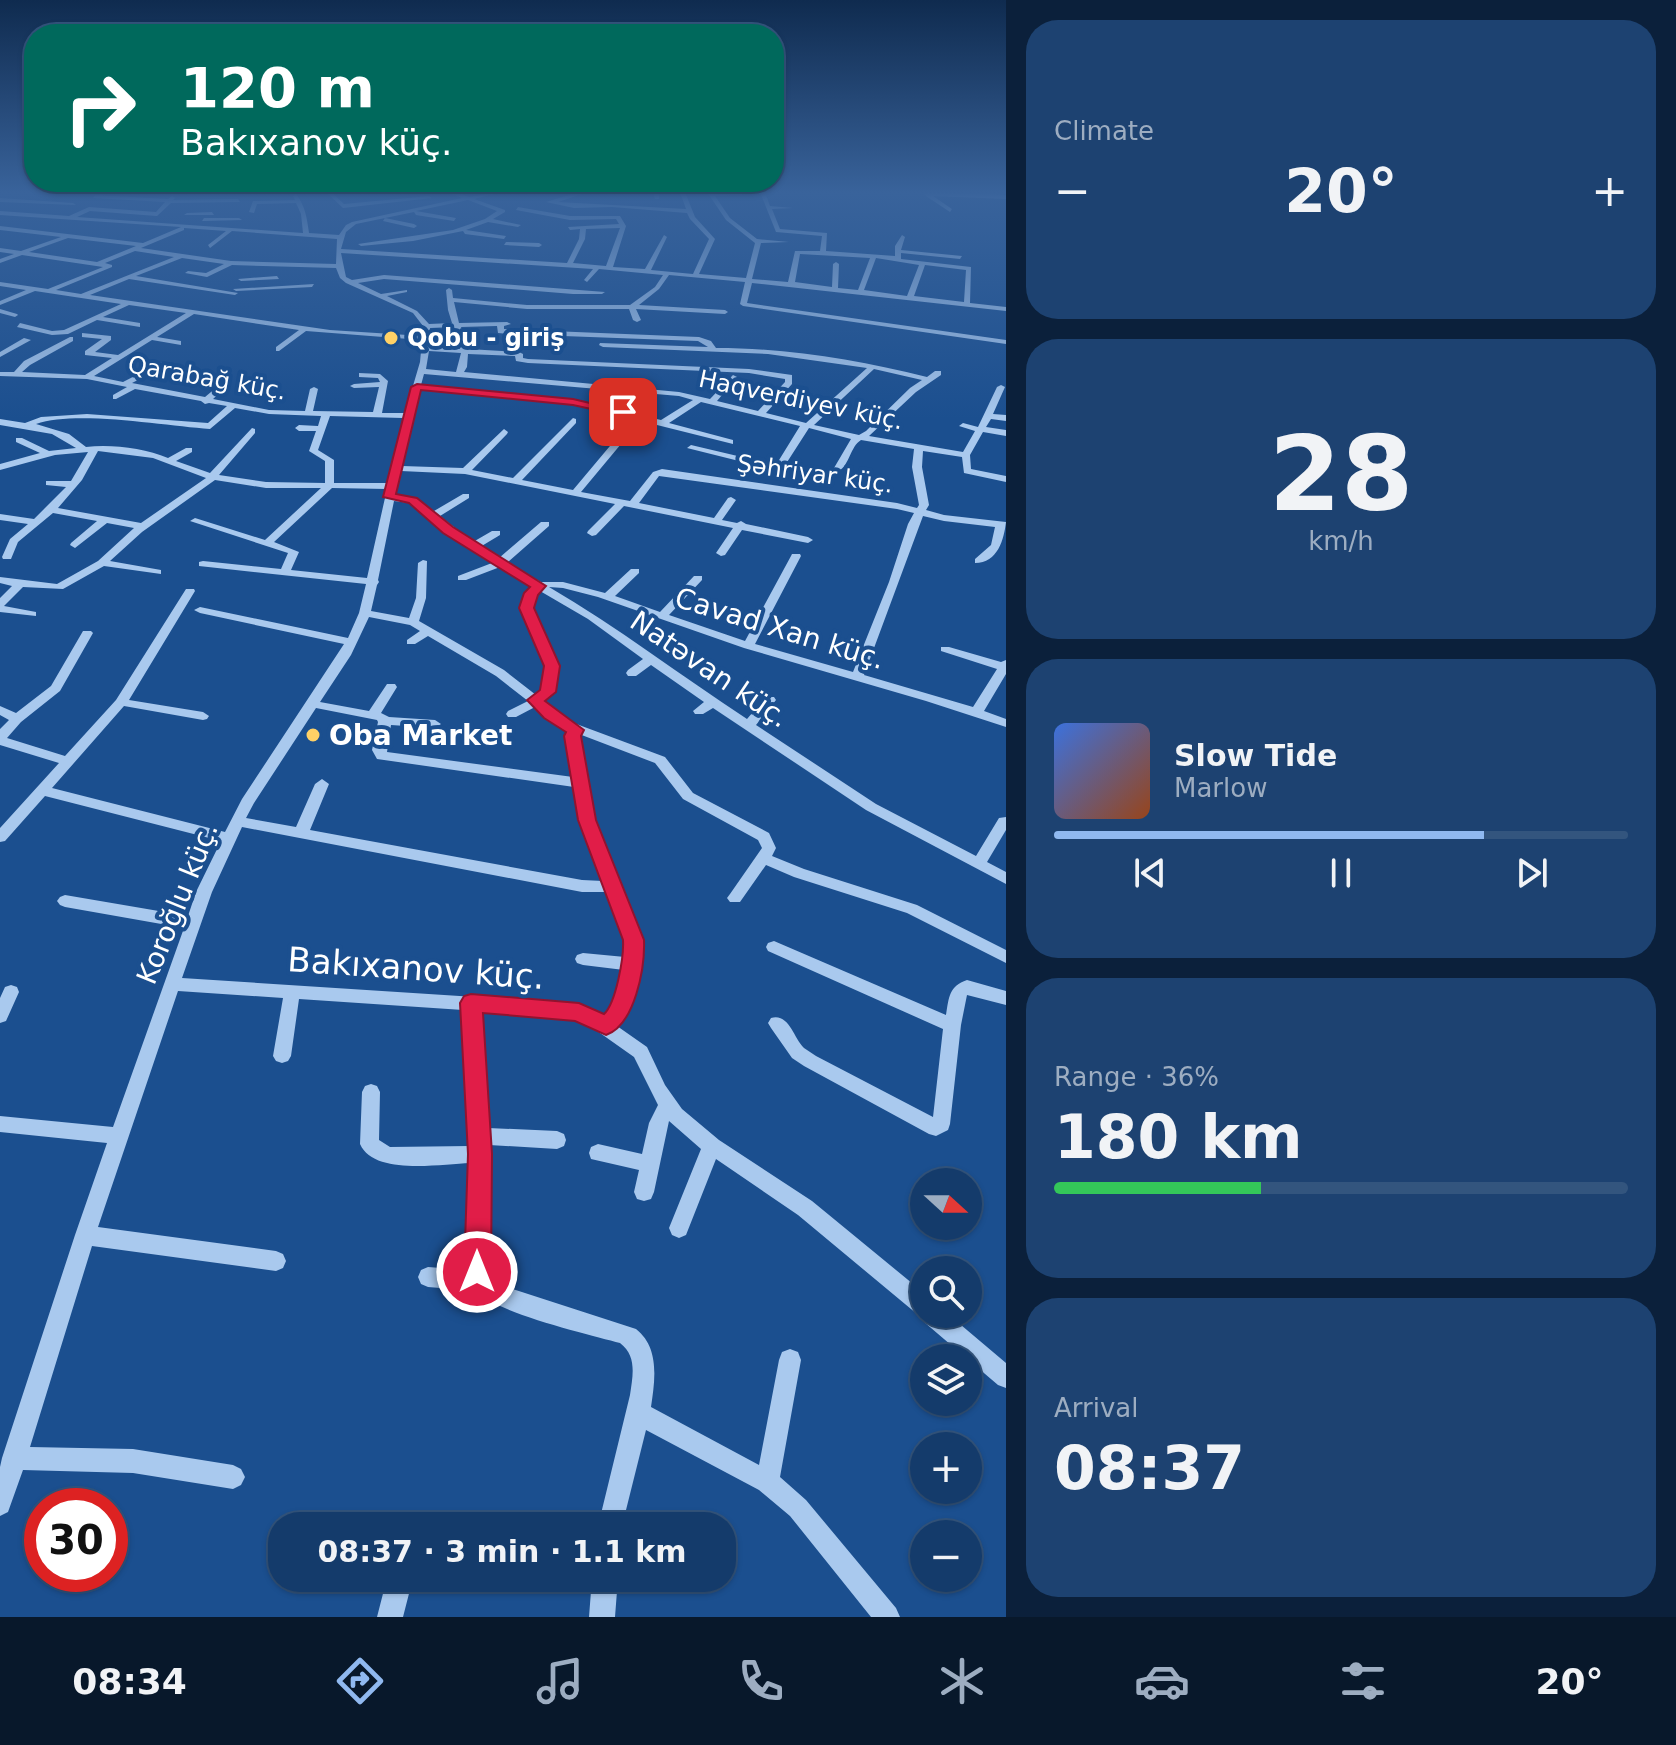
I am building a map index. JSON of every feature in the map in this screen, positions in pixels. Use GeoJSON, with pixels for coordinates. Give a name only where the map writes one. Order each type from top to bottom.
{"type":"FeatureCollection","features":[{"type":"Feature","properties":{"kind":"street"},"geometry":{"type":"LineString","coordinates":[[48,291],[106,267]]}},
{"type":"Feature","properties":{"kind":"street"},"geometry":{"type":"LineString","coordinates":[[82,296],[152,267]]}},
{"type":"Feature","properties":{"kind":"street"},"geometry":{"type":"LineString","coordinates":[[188,273],[209,275],[223,267]]}},
{"type":"Feature","properties":{"kind":"street"},"geometry":{"type":"LineString","coordinates":[[218,316],[241,279],[253,267]]}},
{"type":"Feature","properties":{"kind":"street"},"geometry":{"type":"LineString","coordinates":[[340,267],[348,282],[415,312],[427,338]]}},
{"type":"Feature","properties":{"kind":"street"},"geometry":{"type":"LineString","coordinates":[[587,280],[598,267]]}},
{"type":"Feature","properties":{"kind":"street"},"geometry":{"type":"LineString","coordinates":[[603,267],[791,284],[1006,309]]}},
{"type":"Feature","properties":{"kind":"street"},"geometry":{"type":"LineString","coordinates":[[647,272],[649,267]]}},
{"type":"Feature","properties":{"kind":"street"},"geometry":{"type":"LineString","coordinates":[[695,276],[699,267]]}},
{"type":"Feature","properties":{"kind":"street"},"geometry":{"type":"LineString","coordinates":[[753,267],[741,302],[743,304],[1006,342]]}},
{"type":"Feature","properties":{"kind":"street"},"geometry":{"type":"LineString","coordinates":[[791,284],[794,267]]}},
{"type":"Feature","properties":{"kind":"street"},"geometry":{"type":"LineString","coordinates":[[835,289],[836,267]]}},
{"type":"Feature","properties":{"kind":"street"},"geometry":{"type":"LineString","coordinates":[[860,292],[870,267]]}},
{"type":"Feature","properties":{"kind":"street"},"geometry":{"type":"LineString","coordinates":[[910,297],[921,267]]}},
{"type":"Feature","properties":{"kind":"street"},"geometry":{"type":"LineString","coordinates":[[963,267],[981,269]]}},
{"type":"Feature","properties":{"kind":"street"},"geometry":{"type":"LineString","coordinates":[[967,304],[969,268]]}},
{"type":"Feature","properties":{"kind":"street"},"geometry":{"type":"LineString","coordinates":[[632,307],[657,288],[668,273]]}},
{"type":"Feature","properties":{"kind":"street"},"geometry":{"type":"LineString","coordinates":[[241,279],[313,275]]}},
{"type":"Feature","properties":{"kind":"street"},"geometry":{"type":"LineString","coordinates":[[128,277],[236,291],[312,285]]}},
{"type":"Feature","properties":{"kind":"street"},"geometry":{"type":"LineString","coordinates":[[348,282],[384,277],[602,292]]}},
{"type":"Feature","properties":{"kind":"street"},"geometry":{"type":"LineString","coordinates":[[431,289],[449,290],[465,283]]}},
{"type":"Feature","properties":{"kind":"street"},"geometry":{"type":"LineString","coordinates":[[0,284],[304,329],[375,337],[427,338],[464,352],[522,350],[519,359],[524,361],[749,371],[789,377],[789,382],[760,414]]}},
{"type":"Feature","properties":{"kind":"street"},"geometry":{"type":"LineString","coordinates":[[0,303],[34,289]]}},
{"type":"Feature","properties":{"kind":"street"},"geometry":{"type":"LineString","coordinates":[[449,290],[464,352],[464,366],[459,374]]}},
{"type":"Feature","properties":{"kind":"street"},"geometry":{"type":"LineString","coordinates":[[378,296],[405,291]]}},
{"type":"Feature","properties":{"kind":"street"},"geometry":{"type":"LineString","coordinates":[[450,300],[527,307],[632,307],[725,312]]}},
{"type":"Feature","properties":{"kind":"street"},"geometry":{"type":"LineString","coordinates":[[20,325],[61,333],[129,303]]}},
{"type":"Feature","properties":{"kind":"street"},"geometry":{"type":"LineString","coordinates":[[632,307],[637,320]]}},
{"type":"Feature","properties":{"kind":"street"},"geometry":{"type":"LineString","coordinates":[[0,311],[15,315]]}},
{"type":"Feature","properties":{"kind":"street"},"geometry":{"type":"LineString","coordinates":[[87,377],[193,312]]}},
{"type":"Feature","properties":{"kind":"street"},"geometry":{"type":"LineString","coordinates":[[96,318],[137,325]]}},
{"type":"Feature","properties":{"kind":"street"},"geometry":{"type":"LineString","coordinates":[[427,338],[457,324],[680,330]]}},
{"type":"Feature","properties":{"kind":"street"},"geometry":{"type":"LineString","coordinates":[[500,324],[501,331],[509,332],[699,339],[714,350]]}},
{"type":"Feature","properties":{"kind":"street"},"geometry":{"type":"LineString","coordinates":[[279,349],[304,329]]}},
{"type":"Feature","properties":{"kind":"street"},"geometry":{"type":"LineString","coordinates":[[85,335],[108,338],[89,353],[119,357]]}},
{"type":"Feature","properties":{"kind":"street"},"geometry":{"type":"LineString","coordinates":[[152,338],[178,343]]}},
{"type":"Feature","properties":{"kind":"street","name":"Koroğlu küç."},"geometry":{"type":"LineString","coordinates":[[0,1504],[7,1471],[191,923],[237,821],[352,642],[365,613],[427,338]]}},
{"type":"Feature","properties":{"kind":"street"},"geometry":{"type":"LineString","coordinates":[[17,373],[27,363],[70,339]]}},
{"type":"Feature","properties":{"kind":"street"},"geometry":{"type":"LineString","coordinates":[[0,355],[27,340]]}},
{"type":"Feature","properties":{"kind":"street"},"geometry":{"type":"LineString","coordinates":[[508,341],[790,354],[926,379]]}},
{"type":"Feature","properties":{"kind":"street"},"geometry":{"type":"LineString","coordinates":[[116,397],[162,364]]}},
{"type":"Feature","properties":{"kind":"street"},"geometry":{"type":"LineString","coordinates":[[630,388],[638,366]]}},
{"type":"Feature","properties":{"kind":"street"},"geometry":{"type":"LineString","coordinates":[[691,448],[779,468],[802,429],[816,420],[872,367]]}},
{"type":"Feature","properties":{"kind":"street"},"geometry":{"type":"LineString","coordinates":[[839,468],[851,443],[869,433],[926,379],[938,373]]}},
{"type":"Feature","properties":{"kind":"street","name":"Qarabağ küç."},"geometry":{"type":"LineString","coordinates":[[0,374],[87,377],[231,407],[326,415],[408,416]]}},
{"type":"Feature","properties":{"kind":"street","name":"Haqverdiyev küç."},"geometry":{"type":"LineString","coordinates":[[419,379],[459,374],[630,388],[701,398],[860,437],[966,455]]}},
{"type":"Feature","properties":{"kind":"street"},"geometry":{"type":"LineString","coordinates":[[362,375],[380,376],[384,388],[377,415]]}},
{"type":"Feature","properties":{"kind":"street"},"geometry":{"type":"LineString","coordinates":[[202,376],[195,382],[223,386],[205,402]]}},
{"type":"Feature","properties":{"kind":"street"},"geometry":{"type":"LineString","coordinates":[[713,401],[733,377]]}},
{"type":"Feature","properties":{"kind":"street"},"geometry":{"type":"LineString","coordinates":[[419,379],[573,402],[730,442]]}},
{"type":"Feature","properties":{"kind":"street"},"geometry":{"type":"LineString","coordinates":[[1001,387],[966,455],[967,471],[1006,479]]}},
{"type":"Feature","properties":{"kind":"street"},"geometry":{"type":"LineString","coordinates":[[356,389],[384,388]]}},
{"type":"Feature","properties":{"kind":"street"},"geometry":{"type":"LineString","coordinates":[[308,414],[314,389]]}},
{"type":"Feature","properties":{"kind":"street"},"geometry":{"type":"LineString","coordinates":[[661,424],[701,398]]}},
{"type":"Feature","properties":{"kind":"street"},"geometry":{"type":"LineString","coordinates":[[210,426],[231,407]]}},
{"type":"Feature","properties":{"kind":"street"},"geometry":{"type":"LineString","coordinates":[[26,425],[54,408]]}},
{"type":"Feature","properties":{"kind":"street"},"geometry":{"type":"LineString","coordinates":[[268,542],[328,487],[331,478],[329,460],[313,451],[326,415]]}},
{"type":"Feature","properties":{"kind":"street"},"geometry":{"type":"LineString","coordinates":[[988,416],[1006,418]]}},
{"type":"Feature","properties":{"kind":"street"},"geometry":{"type":"LineString","coordinates":[[39,417],[121,419],[222,427]]}},
{"type":"Feature","properties":{"kind":"street"},"geometry":{"type":"LineString","coordinates":[[515,481],[573,421]]}},
{"type":"Feature","properties":{"kind":"street"},"geometry":{"type":"LineString","coordinates":[[0,422],[26,425],[74,441],[82,448]]}},
{"type":"Feature","properties":{"kind":"street"},"geometry":{"type":"LineString","coordinates":[[963,426],[1006,433]]}},
{"type":"Feature","properties":{"kind":"street"},"geometry":{"type":"LineString","coordinates":[[299,428],[320,429]]}},
{"type":"Feature","properties":{"kind":"street"},"geometry":{"type":"LineString","coordinates":[[0,580],[59,587],[102,563],[144,527],[213,477],[252,431]]}},
{"type":"Feature","properties":{"kind":"street"},"geometry":{"type":"LineString","coordinates":[[465,471],[504,432]]}},
{"type":"Feature","properties":{"kind":"street"},"geometry":{"type":"LineString","coordinates":[[575,493],[623,436]]}},
{"type":"Feature","properties":{"kind":"street"},"geometry":{"type":"LineString","coordinates":[[19,440],[48,454]]}},
{"type":"Feature","properties":{"kind":"street"},"geometry":{"type":"LineString","coordinates":[[139,452],[148,444]]}},
{"type":"Feature","properties":{"kind":"street"},"geometry":{"type":"LineString","coordinates":[[857,676],[913,524],[924,505],[917,467],[919,446]]}},
{"type":"Feature","properties":{"kind":"street"},"geometry":{"type":"LineString","coordinates":[[7,557],[14,541],[51,510],[73,484],[95,448]]}},
{"type":"Feature","properties":{"kind":"street"},"geometry":{"type":"LineString","coordinates":[[0,467],[48,454],[95,448],[139,452],[169,461],[185,471],[276,487],[391,492]]}},
{"type":"Feature","properties":{"kind":"street"},"geometry":{"type":"LineString","coordinates":[[169,461],[189,450]]}},
{"type":"Feature","properties":{"kind":"street"},"geometry":{"type":"LineString","coordinates":[[32,458],[41,468]]}},
{"type":"Feature","properties":{"kind":"street"},"geometry":{"type":"LineString","coordinates":[[396,468],[465,471],[718,519],[808,540]]}},
{"type":"Feature","properties":{"kind":"street","name":"Şəhriyar küç."},"geometry":{"type":"LineString","coordinates":[[628,503],[656,474],[662,472],[1003,525]]}},
{"type":"Feature","properties":{"kind":"street"},"geometry":{"type":"LineString","coordinates":[[49,483],[73,484]]}},
{"type":"Feature","properties":{"kind":"street","name":"Natəvan küç."},"geometry":{"type":"LineString","coordinates":[[391,492],[413,500],[431,517],[499,564],[592,617],[871,807],[1006,879]]}},
{"type":"Feature","properties":{"kind":"street"},"geometry":{"type":"LineString","coordinates":[[431,517],[466,496]]}},
{"type":"Feature","properties":{"kind":"street"},"geometry":{"type":"LineString","coordinates":[[187,497],[206,502]]}},
{"type":"Feature","properties":{"kind":"street"},"geometry":{"type":"LineString","coordinates":[[718,519],[731,500]]}},
{"type":"Feature","properties":{"kind":"street"},"geometry":{"type":"LineString","coordinates":[[592,533],[628,503]]}},
{"type":"Feature","properties":{"kind":"street"},"geometry":{"type":"LineString","coordinates":[[51,510],[144,527]]}},
{"type":"Feature","properties":{"kind":"street"},"geometry":{"type":"LineString","coordinates":[[0,517],[35,522]]}},
{"type":"Feature","properties":{"kind":"street"},"geometry":{"type":"LineString","coordinates":[[75,545],[106,519]]}},
{"type":"Feature","properties":{"kind":"street"},"geometry":{"type":"LineString","coordinates":[[195,521],[294,552],[285,571]]}},
{"type":"Feature","properties":{"kind":"street"},"geometry":{"type":"LineString","coordinates":[[462,578],[499,564],[545,524]]}},
{"type":"Feature","properties":{"kind":"street"},"geometry":{"type":"LineString","coordinates":[[721,553],[741,524]]}},
{"type":"Feature","properties":{"kind":"street"},"geometry":{"type":"LineString","coordinates":[[979,561],[1001,540],[1003,525]]}},
{"type":"Feature","properties":{"kind":"street"},"geometry":{"type":"LineString","coordinates":[[473,547],[496,533]]}},
{"type":"Feature","properties":{"kind":"street"},"geometry":{"type":"LineString","coordinates":[[0,542],[14,541]]}},
{"type":"Feature","properties":{"kind":"street"},"geometry":{"type":"LineString","coordinates":[[748,646],[796,556]]}},
{"type":"Feature","properties":{"kind":"street"},"geometry":{"type":"LineString","coordinates":[[102,563],[157,572]]}},
{"type":"Feature","properties":{"kind":"street"},"geometry":{"type":"LineString","coordinates":[[413,622],[421,598],[423,563]]}},
{"type":"Feature","properties":{"kind":"street"},"geometry":{"type":"LineString","coordinates":[[203,564],[374,582]]}},
{"type":"Feature","properties":{"kind":"street"},"geometry":{"type":"LineString","coordinates":[[606,598],[635,571]]}},
{"type":"Feature","properties":{"kind":"street"},"geometry":{"type":"LineString","coordinates":[[661,617],[698,578]]}},
{"type":"Feature","properties":{"kind":"street"},"geometry":{"type":"LineString","coordinates":[[20,584],[0,607],[32,614]]}},
{"type":"Feature","properties":{"kind":"street","name":"Cavad Xan küç."},"geometry":{"type":"LineString","coordinates":[[539,586],[561,585],[606,598],[748,646],[857,676],[1006,723]]}},
{"type":"Feature","properties":{"kind":"street"},"geometry":{"type":"LineString","coordinates":[[512,714],[548,692],[552,666],[526,608],[531,593],[539,586]]}},
{"type":"Feature","properties":{"kind":"street"},"geometry":{"type":"LineString","coordinates":[[2,833],[121,702],[190,591]]}},
{"type":"Feature","properties":{"kind":"street"},"geometry":{"type":"LineString","coordinates":[[200,610],[352,642]]}},
{"type":"Feature","properties":{"kind":"street"},"geometry":{"type":"LineString","coordinates":[[365,613],[413,622],[491,667],[550,715],[575,730],[660,760],[688,796],[764,837],[769,848],[735,898]]}},
{"type":"Feature","properties":{"kind":"street"},"geometry":{"type":"LineString","coordinates":[[411,642],[428,631]]}},
{"type":"Feature","properties":{"kind":"street"},"geometry":{"type":"LineString","coordinates":[[67,761],[3,742],[0,737],[56,688],[87,633]]}},
{"type":"Feature","properties":{"kind":"street"},"geometry":{"type":"LineString","coordinates":[[945,649],[1005,665],[976,713]]}},
{"type":"Feature","properties":{"kind":"street"},"geometry":{"type":"LineString","coordinates":[[632,673],[651,659]]}},
{"type":"Feature","properties":{"kind":"street"},"geometry":{"type":"LineString","coordinates":[[391,687],[379,718],[379,750],[382,756],[580,783]]}},
{"type":"Feature","properties":{"kind":"street"},"geometry":{"type":"LineString","coordinates":[[749,726],[770,700]]}},
{"type":"Feature","properties":{"kind":"street"},"geometry":{"type":"LineString","coordinates":[[121,702],[203,716]]}},
{"type":"Feature","properties":{"kind":"street"},"geometry":{"type":"LineString","coordinates":[[699,711],[713,702]]}},
{"type":"Feature","properties":{"kind":"street"},"geometry":{"type":"LineString","coordinates":[[313,704],[379,718],[435,724]]}},
{"type":"Feature","properties":{"kind":"street"},"geometry":{"type":"LineString","coordinates":[[0,710],[17,719]]}},
{"type":"Feature","properties":{"kind":"street"},"geometry":{"type":"LineString","coordinates":[[575,730],[572,736],[587,820],[634,940],[632,964],[618,1015],[606,1026]]}},
{"type":"Feature","properties":{"kind":"street"},"geometry":{"type":"LineString","coordinates":[[301,833],[322,784]]}},
{"type":"Feature","properties":{"kind":"street"},"geometry":{"type":"LineString","coordinates":[[41,790],[228,838]]}},
{"type":"Feature","properties":{"kind":"street"},"geometry":{"type":"LineString","coordinates":[[237,821],[582,886],[612,887]]}},
{"type":"Feature","properties":{"kind":"street"},"geometry":{"type":"LineString","coordinates":[[979,863],[1004,821]]}},
{"type":"Feature","properties":{"kind":"street"},"geometry":{"type":"LineString","coordinates":[[763,858],[822,881],[912,909],[1006,957]]}},
{"type":"Feature","properties":{"kind":"street"},"geometry":{"type":"LineString","coordinates":[[65,901],[191,923]]}},
{"type":"Feature","properties":{"kind":"street"},"geometry":{"type":"LineString","coordinates":[[774,947],[952,1025]]}},
{"type":"Feature","properties":{"kind":"street"},"geometry":{"type":"LineString","coordinates":[[583,959],[632,964]]}},
{"type":"Feature","properties":{"kind":"street","name":"Bakıxanov küç."},"geometry":{"type":"LineString","coordinates":[[171,984],[579,1012],[606,1026],[641,1052],[667,1107],[712,1146],[805,1208],[910,1295]]}},
{"type":"Feature","properties":{"kind":"street"},"geometry":{"type":"LineString","coordinates":[[777,1023],[798,1053],[810,1061],[936,1128],[941,1124],[959,991],[967,987],[1006,998]]}},
{"type":"Feature","properties":{"kind":"street"},"geometry":{"type":"LineString","coordinates":[[282,1056],[292,991]]}},
{"type":"Feature","properties":{"kind":"street"},"geometry":{"type":"LineString","coordinates":[[0,1016],[11,992]]}},
{"type":"Feature","properties":{"kind":"street"},"geometry":{"type":"LineString","coordinates":[[471,1003],[479,1145],[476,1258],[481,1281],[490,1291],[507,1299],[625,1334],[637,1341],[643,1358],[638,1413],[613,1512]]}},
{"type":"Feature","properties":{"kind":"street"},"geometry":{"type":"LineString","coordinates":[[371,1092],[369,1144],[386,1155],[398,1157],[479,1145],[557,1140]]}},
{"type":"Feature","properties":{"kind":"street"},"geometry":{"type":"LineString","coordinates":[[644,1192],[658,1123],[667,1107]]}},
{"type":"Feature","properties":{"kind":"street"},"geometry":{"type":"LineString","coordinates":[[0,1124],[120,1136]]}},
{"type":"Feature","properties":{"kind":"street"},"geometry":{"type":"LineString","coordinates":[[679,1228],[712,1146]]}},
{"type":"Feature","properties":{"kind":"street"},"geometry":{"type":"LineString","coordinates":[[598,1153],[650,1164]]}},
{"type":"Feature","properties":{"kind":"street"},"geometry":{"type":"LineString","coordinates":[[85,1235],[276,1261]]}},
{"type":"Feature","properties":{"kind":"street"},"geometry":{"type":"LineString","coordinates":[[428,1277],[481,1281]]}},
{"type":"Feature","properties":{"kind":"street"},"geometry":{"type":"LineString","coordinates":[[948,1328],[1006,1377]]}},
{"type":"Feature","properties":{"kind":"street"},"geometry":{"type":"LineString","coordinates":[[767,1482],[790,1360]]}},
{"type":"Feature","properties":{"kind":"street"},"geometry":{"type":"LineString","coordinates":[[638,1413],[767,1482],[798,1508],[887,1617]]}},
{"type":"Feature","properties":{"kind":"street"},"geometry":{"type":"LineString","coordinates":[[7,1471],[133,1461],[233,1477]]}},
{"type":"Feature","properties":{"kind":"street"},"geometry":{"type":"LineString","coordinates":[[390,1617],[396,1592]]}},
{"type":"Feature","properties":{"kind":"street"},"geometry":{"type":"LineString","coordinates":[[602,1617],[604,1592]]}},
{"type":"Feature","properties":{"kind":"place","name":"Qobu - giriş"},"geometry":{"type":"Point","coordinates":[391,338]}},
{"type":"Feature","properties":{"kind":"place","name":"Oba Market"},"geometry":{"type":"Point","coordinates":[313,735]}},
{"type":"Feature","properties":{"kind":"route"},"geometry":{"type":"LineString","coordinates":[[477,1272],[480,1154],[471,1003],[579,1012],[606,1026],[618,1015],[622,1004],[634,940],[587,820],[572,736],[575,730],[558,721],[535,700],[548,692],[552,666],[526,608],[531,593],[539,586],[448,530],[413,500],[389,497],[417,387],[573,402],[623,412]]}}]}
